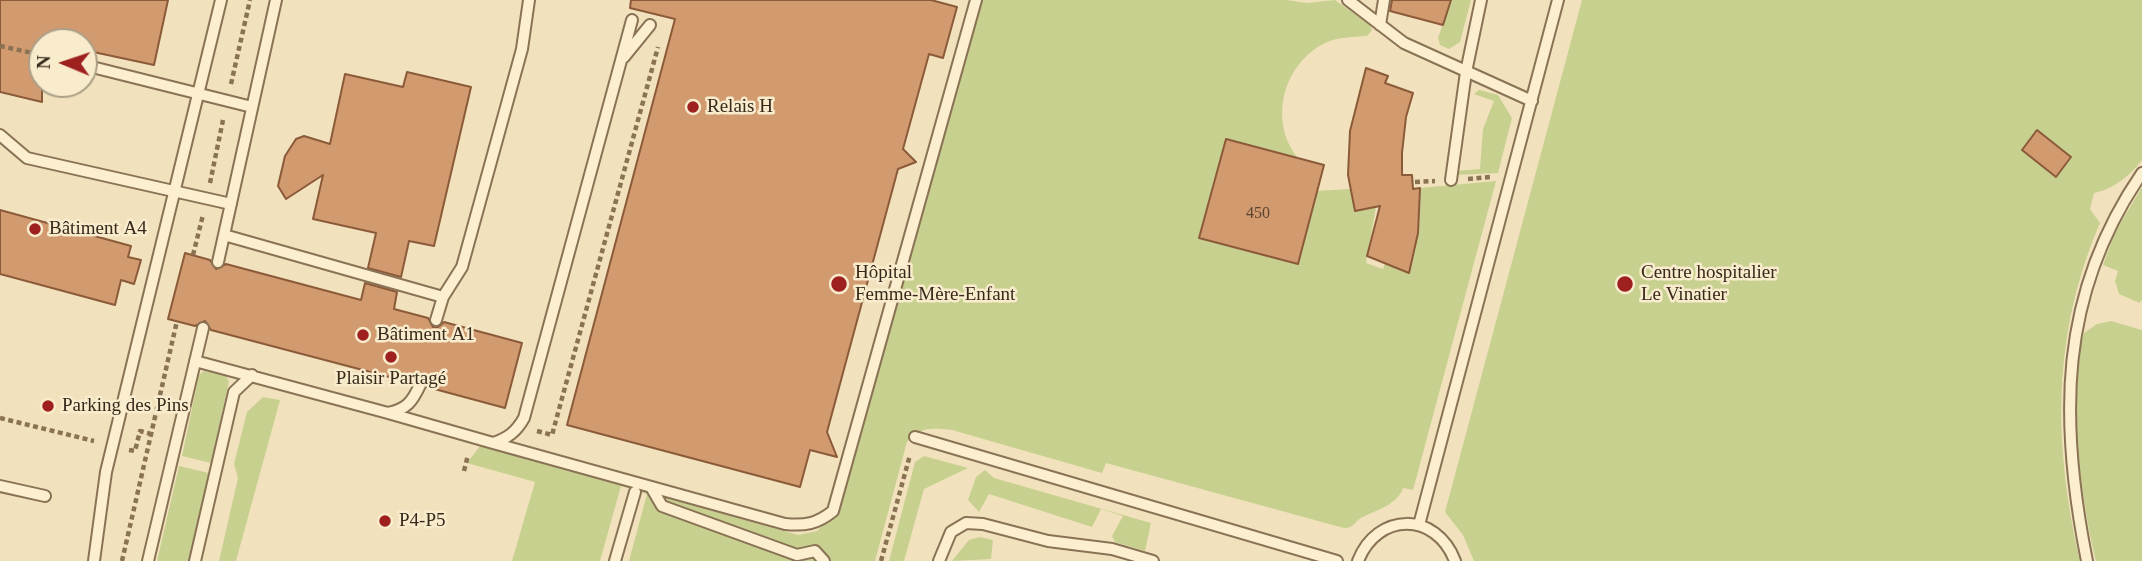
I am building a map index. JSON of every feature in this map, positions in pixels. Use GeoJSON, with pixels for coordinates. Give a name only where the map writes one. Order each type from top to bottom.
{"type":"FeatureCollection","features":[{"type":"Feature","properties":{"kind":"lane"},"geometry":{"type":"LineString","coordinates":[[94,561],[106,472],[221,0]]}},
{"type":"Feature","properties":{"kind":"lane"},"geometry":{"type":"LineString","coordinates":[[218,262],[276,0]]}},
{"type":"Feature","properties":{"kind":"lane"},"geometry":{"type":"LineString","coordinates":[[436,320],[443,297],[462,267],[522,49],[529,0]]}},
{"type":"Feature","properties":{"kind":"lane"},"geometry":{"type":"LineString","coordinates":[[195,361],[785,524],[820,522],[833,511],[976,0]]}},
{"type":"Feature","properties":{"kind":"lane"},"geometry":{"type":"LineString","coordinates":[[1348,0],[1405,43],[1532,101]]}},
{"type":"Feature","properties":{"kind":"lane"},"geometry":{"type":"LineString","coordinates":[[1380,25],[1384,0]]}},
{"type":"Feature","properties":{"kind":"lane"},"geometry":{"type":"LineString","coordinates":[[1451,180],[1466,72],[1481,0]]}},
{"type":"Feature","properties":{"kind":"lane"},"geometry":{"type":"LineString","coordinates":[[1419,525],[1558,0]]}},
{"type":"Feature","properties":{"kind":"lane"},"geometry":{"type":"LineString","coordinates":[[494,443],[508,438],[524,418],[632,20]]}},
{"type":"Feature","properties":{"kind":"lane"},"geometry":{"type":"LineString","coordinates":[[621,62],[650,25]]}},
{"type":"Feature","properties":{"kind":"lane"},"geometry":{"type":"LineString","coordinates":[[98,68],[252,107]]}},
{"type":"Feature","properties":{"kind":"lane"},"geometry":{"type":"LineString","coordinates":[[0,135],[27,158],[231,204]]}},
{"type":"Feature","properties":{"kind":"lane"},"geometry":{"type":"LineString","coordinates":[[2087,561],[2070,450],[2070,366],[2076,323],[2093,263],[2108,227],[2142,173]]}},
{"type":"Feature","properties":{"kind":"lane"},"geometry":{"type":"LineString","coordinates":[[224,234],[443,297]]}},
{"type":"Feature","properties":{"kind":"lane"},"geometry":{"type":"LineString","coordinates":[[148,561],[203,328]]}},
{"type":"Feature","properties":{"kind":"lane"},"geometry":{"type":"LineString","coordinates":[[195,561],[234,392],[252,375]]}},
{"type":"Feature","properties":{"kind":"lane"},"geometry":{"type":"LineString","coordinates":[[388,413],[400,411],[411,404],[420,386]]}},
{"type":"Feature","properties":{"kind":"lane"},"geometry":{"type":"LineString","coordinates":[[915,437],[1337,561]]}},
{"type":"Feature","properties":{"kind":"lane"},"geometry":{"type":"LineString","coordinates":[[0,486],[44,496]]}},
{"type":"Feature","properties":{"kind":"lane"},"geometry":{"type":"LineString","coordinates":[[651,487],[662,506],[798,558],[815,551],[824,561]]}},
{"type":"Feature","properties":{"kind":"lane"},"geometry":{"type":"LineString","coordinates":[[615,561],[635,492]]}},
{"type":"Feature","properties":{"kind":"lane"},"geometry":{"type":"LineString","coordinates":[[939,561],[951,531],[966,523],[983,524],[1048,541],[1112,549],[1153,561]]}},
{"type":"Feature","properties":{"kind":"lane"},"geometry":{"type":"LineString","coordinates":[[1358,561],[1363,547],[1378,532],[1397,524],[1419,525],[1436,533],[1450,547],[1455,561]]}},
{"type":"Feature","properties":{"kind":"path"},"geometry":{"type":"LineString","coordinates":[[194,256],[250,0]]}},
{"type":"Feature","properties":{"kind":"path"},"geometry":{"type":"LineString","coordinates":[[519,426],[552,435],[659,44]]}},
{"type":"Feature","properties":{"kind":"path"},"geometry":{"type":"LineString","coordinates":[[0,46],[28,52]]}},
{"type":"Feature","properties":{"kind":"path"},"geometry":{"type":"LineString","coordinates":[[122,561],[177,321]]}},
{"type":"Feature","properties":{"kind":"path"},"geometry":{"type":"LineString","coordinates":[[0,418],[99,443]]}},
{"type":"Feature","properties":{"kind":"path"},"geometry":{"type":"LineString","coordinates":[[137,444],[140,431],[151,434]]}},
{"type":"Feature","properties":{"kind":"path"},"geometry":{"type":"LineString","coordinates":[[881,561],[915,437]]}},
{"type":"Feature","properties":{"kind":"path"},"geometry":{"type":"LineString","coordinates":[[458,450],[468,454],[464,471]]}},
{"type":"Feature","properties":{"kind":"green space"},"geometry":{"type":"Polygon","coordinates":[[[978,0],[1287,0],[1307,3],[1335,0],[1370,25],[1372,30],[1367,36],[1335,40],[1311,52],[1290,79],[1284,94],[1282,111],[1289,143],[1298,158],[1226,139],[1199,237],[1298,264],[1317,191],[1350,189],[1355,211],[1376,207],[1366,263],[1383,269],[1385,263],[1408,272],[1418,233],[1420,188],[1496,181],[1413,490],[1403,488],[1392,502],[1344,528],[1106,463],[1102,473],[952,430],[933,429],[917,433],[907,442],[875,561],[629,561],[647,494],[621,486],[600,561],[512,561],[535,482],[467,463],[480,446],[798,535],[817,531],[834,514],[978,0]]]}},
{"type":"Feature","properties":{"kind":"green space"},"geometry":{"type":"Polygon","coordinates":[[[1451,0],[1471,0],[1460,42],[1449,49],[1440,45],[1438,38],[1451,0]]]}},
{"type":"Feature","properties":{"kind":"green space"},"geometry":{"type":"Polygon","coordinates":[[[1582,0],[2142,0],[2142,160],[2121,181],[2094,193],[2090,209],[2100,223],[2084,265],[2065,348],[2062,432],[2071,517],[2080,561],[1474,561],[1463,535],[1445,512],[1582,0]]]}},
{"type":"Feature","properties":{"kind":"green space"},"geometry":{"type":"Polygon","coordinates":[[[1479,90],[1498,95],[1512,118],[1498,173],[1455,175],[1455,171],[1480,169],[1483,129],[1494,101],[1474,94],[1479,90]]]}},
{"type":"Feature","properties":{"kind":"green space"},"geometry":{"type":"Polygon","coordinates":[[[2142,187],[2140,303],[2119,294],[2115,281],[2118,271],[2103,265],[2114,234],[2142,187]]]}},
{"type":"Feature","properties":{"kind":"green space"},"geometry":{"type":"Polygon","coordinates":[[[2111,321],[2142,330],[2142,561],[2096,561],[2081,478],[2076,414],[2078,356],[2084,333],[2097,324],[2111,321]]]}},
{"type":"Feature","properties":{"kind":"green space"},"geometry":{"type":"Polygon","coordinates":[[[204,371],[224,374],[229,381],[211,463],[182,456],[199,375],[204,371]]]}},
{"type":"Feature","properties":{"kind":"green space"},"geometry":{"type":"Polygon","coordinates":[[[263,397],[280,400],[236,561],[219,561],[238,478],[234,464],[247,412],[263,397]]]}},
{"type":"Feature","properties":{"kind":"green space"},"geometry":{"type":"Polygon","coordinates":[[[924,456],[968,468],[924,489],[904,561],[889,561],[915,462],[924,456]]]}},
{"type":"Feature","properties":{"kind":"green space"},"geometry":{"type":"Polygon","coordinates":[[[179,466],[209,473],[189,561],[157,561],[179,466]]]}},
{"type":"Feature","properties":{"kind":"green space"},"geometry":{"type":"Polygon","coordinates":[[[985,470],[994,478],[1151,523],[1145,551],[1115,542],[1112,536],[1123,516],[1101,509],[1092,527],[989,494],[979,512],[968,500],[976,477],[985,470]]]}},
{"type":"Feature","properties":{"kind":"green space"},"geometry":{"type":"Polygon","coordinates":[[[980,537],[993,540],[991,559],[952,561],[969,540],[980,537]]]}},
{"type":"Feature","properties":{"kind":"building"},"geometry":{"type":"Polygon","coordinates":[[[0,0],[168,0],[154,65],[98,53],[98,28],[28,28],[28,98],[42,98],[42,102],[0,92],[0,0]]]}},
{"type":"Feature","properties":{"kind":"building"},"geometry":{"type":"Polygon","coordinates":[[[631,0],[931,0],[957,7],[943,58],[929,54],[903,149],[916,162],[898,169],[827,432],[837,457],[810,450],[800,487],[567,425],[675,19],[630,8],[631,0]]]}},
{"type":"Feature","properties":{"kind":"building"},"geometry":{"type":"Polygon","coordinates":[[[1392,0],[1451,0],[1443,25],[1390,11],[1392,0]]]}},
{"type":"Feature","properties":{"kind":"building"},"geometry":{"type":"Polygon","coordinates":[[[1366,68],[1388,76],[1385,83],[1413,93],[1406,117],[1402,153],[1402,175],[1412,175],[1413,189],[1420,188],[1418,233],[1409,273],[1367,256],[1380,206],[1355,211],[1348,175],[1350,131],[1366,68]]]}},
{"type":"Feature","properties":{"kind":"building"},"geometry":{"type":"Polygon","coordinates":[[[407,72],[471,87],[434,246],[409,241],[401,277],[368,268],[376,233],[313,219],[323,175],[286,199],[278,186],[285,156],[296,139],[304,136],[330,144],[345,74],[403,87],[407,72]]]}},
{"type":"Feature","properties":{"kind":"building"},"geometry":{"type":"Polygon","coordinates":[[[2037,130],[2071,157],[2056,177],[2022,150],[2037,130]]]}},
{"type":"Feature","properties":{"kind":"building"},"geometry":{"type":"Polygon","coordinates":[[[1226,139],[1324,165],[1298,264],[1199,238],[1226,139]]]}},
{"type":"Feature","properties":{"kind":"building","name":"Bâtiment A4"},"geometry":{"type":"Polygon","coordinates":[[[0,210],[131,246],[128,257],[141,260],[134,284],[121,280],[115,305],[0,274],[0,210]]]}},
{"type":"Feature","properties":{"kind":"building","name":"Bâtiment A1"},"geometry":{"type":"Polygon","coordinates":[[[185,253],[210,260],[216,269],[226,264],[361,300],[365,283],[397,292],[394,309],[428,318],[433,327],[444,322],[522,343],[505,408],[427,387],[423,378],[416,378],[412,383],[211,330],[205,321],[195,326],[168,319],[185,253]]]}},
{"type":"Feature","properties":{"kind":"place","name":"Relais H"},"geometry":{"type":"Point","coordinates":[693,107]}},
{"type":"Feature","properties":{"kind":"place","name":"Bâtiment A4"},"geometry":{"type":"Point","coordinates":[35,229]}},
{"type":"Feature","properties":{"kind":"place","name":"Hôpital Femme-Mère-Enfant"},"geometry":{"type":"Point","coordinates":[839,284]}},
{"type":"Feature","properties":{"kind":"place","name":"Centre hospitalier Le Vinatier"},"geometry":{"type":"Point","coordinates":[1625,284]}},
{"type":"Feature","properties":{"kind":"place","name":"Bâtiment A1"},"geometry":{"type":"Point","coordinates":[363,335]}},
{"type":"Feature","properties":{"kind":"place","name":"Plaisir Partagé"},"geometry":{"type":"Point","coordinates":[391,357]}},
{"type":"Feature","properties":{"kind":"place","name":"Parking des Pins"},"geometry":{"type":"Point","coordinates":[48,406]}},
{"type":"Feature","properties":{"kind":"place","name":"P4-P5"},"geometry":{"type":"Point","coordinates":[385,521]}}]}
